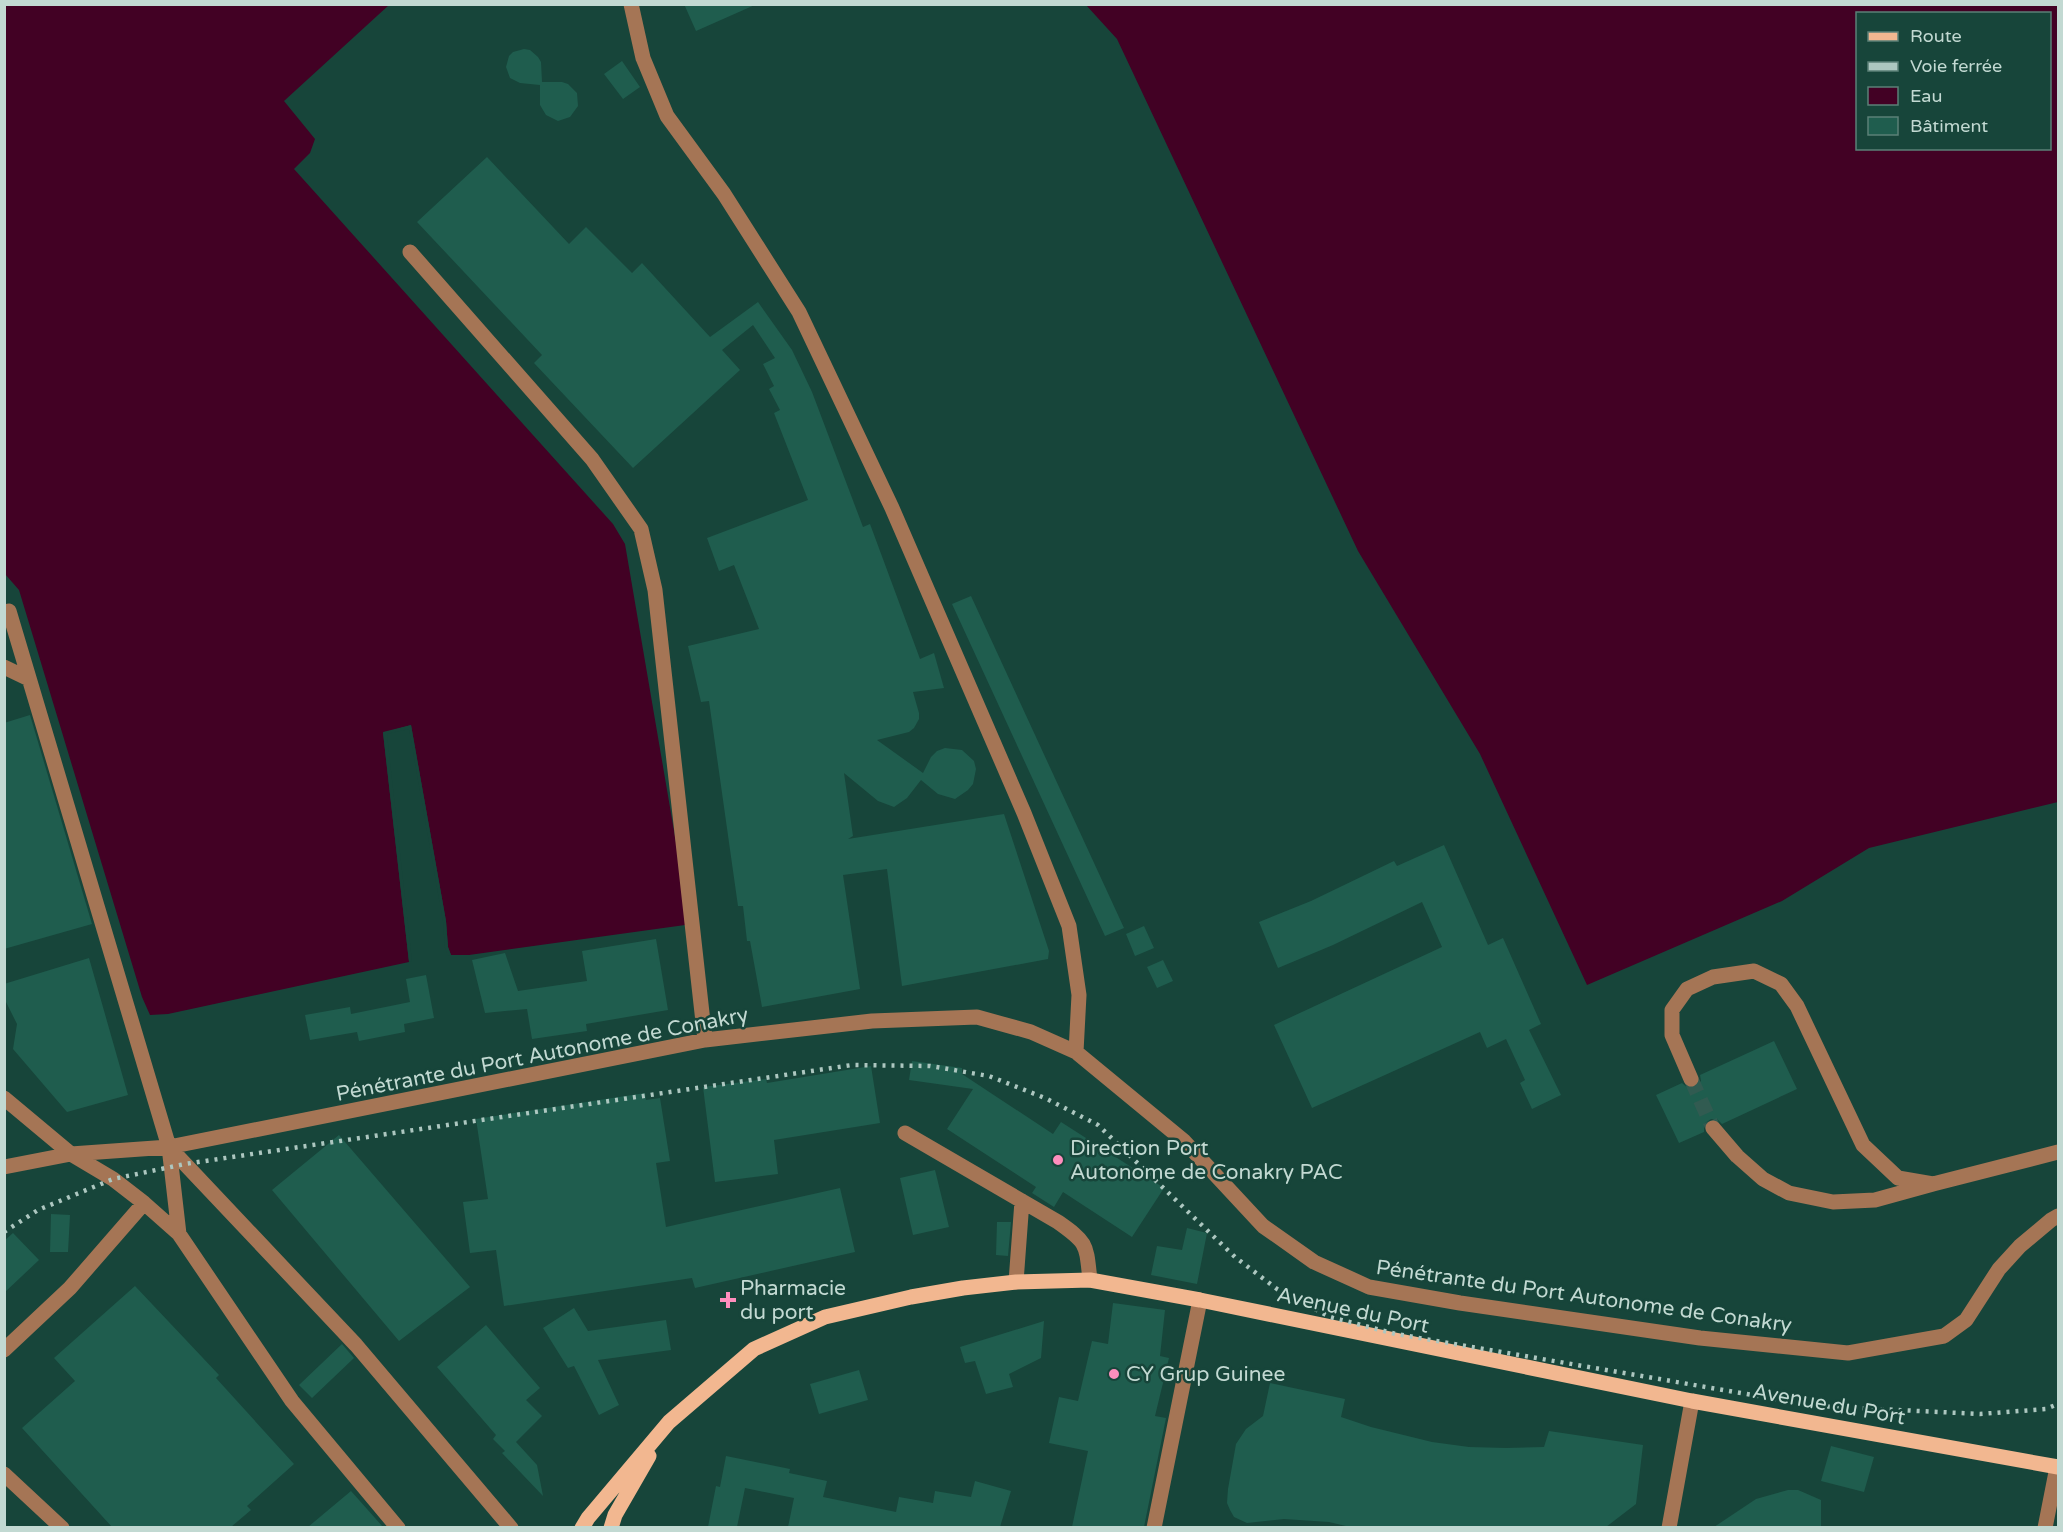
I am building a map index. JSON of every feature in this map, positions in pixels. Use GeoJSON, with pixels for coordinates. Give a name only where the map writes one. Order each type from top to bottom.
{"type":"FeatureCollection","features":[{"type":"Feature","properties":{"kind":"main road","name":"Avenue du Port"},"geometry":{"type":"LineString","coordinates":[[582,1527],[669,1422],[754,1349],[825,1317],[911,1297],[1016,1282],[1090,1280],[1200,1300],[1692,1401],[2058,1467]]}},
{"type":"Feature","properties":{"kind":"main road","name":"Avenue du Port"},"geometry":{"type":"LineString","coordinates":[[611,1527],[615,1515],[669,1422]]}},
{"type":"Feature","properties":{"kind":"street"},"geometry":{"type":"LineString","coordinates":[[631,4],[643,58],[667,116],[724,194],[799,312],[892,508],[1020,802],[1069,926],[1079,995],[1076,1052]]}},
{"type":"Feature","properties":{"kind":"street"},"geometry":{"type":"LineString","coordinates":[[410,252],[592,459],[641,529],[655,590],[705,1040]]}},
{"type":"Feature","properties":{"kind":"street"},"geometry":{"type":"LineString","coordinates":[[9,610],[169,1147],[179,1234]]}},
{"type":"Feature","properties":{"kind":"street"},"geometry":{"type":"LineString","coordinates":[[4,667],[29,680]]}},
{"type":"Feature","properties":{"kind":"street"},"geometry":{"type":"LineString","coordinates":[[1691,1079],[1672,1035],[1672,1010],[1687,989],[1713,977],[1754,971],[1781,984],[1797,1006],[1863,1145],[1898,1178],[1933,1184]]}},
{"type":"Feature","properties":{"kind":"street","name":"Pénétrante du Port Autonome de Conakry"},"geometry":{"type":"LineString","coordinates":[[4,1167],[71,1154],[169,1147],[705,1040],[872,1021],[977,1017],[1031,1032],[1076,1052],[1184,1141],[1263,1226],[1314,1262],[1369,1287],[1460,1303],[1700,1338],[1848,1353],[1944,1336],[1966,1320],[1999,1269],[2020,1246],[2058,1216]]}},
{"type":"Feature","properties":{"kind":"street"},"geometry":{"type":"LineString","coordinates":[[4,1098],[71,1154],[113,1179],[179,1234],[292,1401],[398,1527]]}},
{"type":"Feature","properties":{"kind":"street"},"geometry":{"type":"LineString","coordinates":[[1713,1128],[1737,1156],[1763,1179],[1789,1194],[1833,1202],[1875,1200],[2058,1152]]}},
{"type":"Feature","properties":{"kind":"street"},"geometry":{"type":"LineString","coordinates":[[905,1133],[1080,1237],[1087,1251],[1090,1280]]}},
{"type":"Feature","properties":{"kind":"street"},"geometry":{"type":"LineString","coordinates":[[169,1147],[356,1345],[511,1527]]}},
{"type":"Feature","properties":{"kind":"street"},"geometry":{"type":"LineString","coordinates":[[1016,1282],[1022,1201]]}},
{"type":"Feature","properties":{"kind":"street"},"geometry":{"type":"LineString","coordinates":[[4,1350],[70,1288],[144,1203]]}},
{"type":"Feature","properties":{"kind":"street"},"geometry":{"type":"LineString","coordinates":[[1155,1527],[1200,1300]]}},
{"type":"Feature","properties":{"kind":"street"},"geometry":{"type":"LineString","coordinates":[[1669,1527],[1692,1401]]}},
{"type":"Feature","properties":{"kind":"street"},"geometry":{"type":"LineString","coordinates":[[2045,1527],[2058,1467]]}},
{"type":"Feature","properties":{"kind":"street"},"geometry":{"type":"LineString","coordinates":[[4,1474],[62,1527]]}},
{"type":"Feature","properties":{"kind":"water"},"geometry":{"type":"Polygon","coordinates":[[[5,5],[389,5],[284,101],[315,139],[310,153],[294,169],[613,524],[625,544],[687,907],[685,925],[469,955],[451,955],[411,725],[383,733],[409,962],[168,1014],[150,1015],[142,997],[19,590],[5,574],[5,5]]]}},
{"type":"Feature","properties":{"kind":"water"},"geometry":{"type":"Polygon","coordinates":[[[1086,5],[2058,5],[2058,802],[1869,848],[1782,901],[1587,985],[1480,754],[1358,551],[1117,39],[1086,5]]]}},
{"type":"Feature","properties":{"kind":"pier"},"geometry":{"type":"Polygon","coordinates":[[[411,725],[451,955],[448,956],[445,948],[443,922],[409,729],[387,734],[412,961],[409,962],[383,732],[411,725]]]}},
{"type":"Feature","properties":{"kind":"building"},"geometry":{"type":"Polygon","coordinates":[[[684,4],[757,4],[696,31],[684,4]]]}},
{"type":"Feature","properties":{"kind":"building"},"geometry":{"type":"Polygon","coordinates":[[[530,50],[541,62],[542,82],[562,82],[568,84],[577,93],[578,106],[570,117],[558,121],[546,115],[540,105],[540,85],[520,83],[510,78],[506,67],[509,56],[513,52],[530,50]]]}},
{"type":"Feature","properties":{"kind":"building"},"geometry":{"type":"Polygon","coordinates":[[[622,61],[640,87],[623,99],[604,74],[622,61]]]}},
{"type":"Feature","properties":{"kind":"building"},"geometry":{"type":"Polygon","coordinates":[[[487,157],[569,244],[586,227],[632,273],[642,263],[710,337],[758,302],[792,350],[812,392],[863,527],[870,524],[920,659],[934,653],[944,688],[913,692],[919,713],[919,719],[914,728],[909,732],[877,740],[923,773],[931,757],[937,751],[945,748],[962,750],[974,761],[976,769],[973,784],[955,799],[938,794],[921,780],[907,798],[894,807],[878,801],[844,773],[853,836],[848,839],[1004,814],[1049,951],[1048,959],[902,986],[887,869],[843,875],[860,989],[762,1007],[750,941],[747,941],[743,906],[738,906],[709,701],[701,702],[688,646],[759,629],[734,565],[719,571],[707,538],[808,500],[774,413],[780,410],[769,389],[774,386],[763,364],[775,358],[753,325],[722,350],[740,370],[633,468],[534,363],[542,355],[417,222],[487,157]]]}},
{"type":"Feature","properties":{"kind":"building"},"geometry":{"type":"Polygon","coordinates":[[[971,596],[1124,928],[1105,936],[952,604],[971,596]]]}},
{"type":"Feature","properties":{"kind":"building"},"geometry":{"type":"Polygon","coordinates":[[[30,715],[92,924],[4,949],[4,723],[30,715]]]}},
{"type":"Feature","properties":{"kind":"building"},"geometry":{"type":"Polygon","coordinates":[[[1444,845],[1488,945],[1503,938],[1541,1024],[1529,1030],[1561,1095],[1532,1109],[1520,1083],[1525,1080],[1506,1039],[1487,1048],[1480,1032],[1312,1108],[1274,1025],[1442,947],[1422,902],[1333,945],[1278,968],[1259,922],[1311,901],[1394,861],[1397,866],[1444,845]]]}},
{"type":"Feature","properties":{"kind":"building"},"geometry":{"type":"Polygon","coordinates":[[[1144,926],[1154,948],[1135,956],[1126,934],[1144,926]]]}},
{"type":"Feature","properties":{"kind":"building"},"geometry":{"type":"Polygon","coordinates":[[[656,939],[668,1010],[586,1024],[587,1031],[532,1039],[527,1009],[485,1013],[472,960],[505,953],[518,991],[587,981],[582,951],[656,939]]]}},
{"type":"Feature","properties":{"kind":"building"},"geometry":{"type":"Polygon","coordinates":[[[89,958],[128,1095],[67,1112],[13,1049],[17,1024],[4,998],[4,984],[89,958]]]}},
{"type":"Feature","properties":{"kind":"building"},"geometry":{"type":"Polygon","coordinates":[[[1163,960],[1173,981],[1157,988],[1147,967],[1163,960]]]}},
{"type":"Feature","properties":{"kind":"building"},"geometry":{"type":"Polygon","coordinates":[[[426,975],[434,1018],[404,1024],[405,1032],[359,1041],[357,1032],[310,1040],[305,1015],[350,1007],[351,1014],[410,1002],[406,979],[426,975]]]}},
{"type":"Feature","properties":{"kind":"building"},"geometry":{"type":"Polygon","coordinates":[[[1774,1041],[1797,1089],[1722,1124],[1717,1119],[1711,1119],[1704,1124],[1704,1132],[1679,1143],[1656,1095],[1682,1083],[1689,1089],[1695,1088],[1701,1081],[1700,1075],[1774,1041]]]}},
{"type":"Feature","properties":{"kind":"building","name":"Direction Port Autonome de Conakry PAC"},"geometry":{"type":"Polygon","coordinates":[[[912,1061],[962,1068],[962,1074],[1053,1134],[1061,1122],[1164,1188],[1132,1237],[1063,1192],[1054,1207],[1032,1193],[1036,1187],[947,1129],[973,1089],[909,1080],[912,1061]]]}},
{"type":"Feature","properties":{"kind":"building"},"geometry":{"type":"Polygon","coordinates":[[[871,1066],[880,1123],[774,1140],[778,1174],[715,1182],[703,1087],[766,1079],[767,1083],[871,1066]]]}},
{"type":"Feature","properties":{"kind":"building"},"geometry":{"type":"Polygon","coordinates":[[[645,1093],[646,1100],[660,1098],[670,1161],[656,1163],[666,1227],[840,1188],[855,1252],[695,1288],[692,1278],[504,1306],[496,1250],[470,1253],[463,1202],[488,1199],[476,1119],[645,1093]]]}},
{"type":"Feature","properties":{"kind":"building"},"geometry":{"type":"Polygon","coordinates":[[[339,1135],[470,1287],[399,1341],[272,1190],[339,1135]]]}},
{"type":"Feature","properties":{"kind":"building"},"geometry":{"type":"Polygon","coordinates":[[[935,1170],[949,1227],[913,1235],[900,1178],[935,1170]]]}},
{"type":"Feature","properties":{"kind":"building"},"geometry":{"type":"Polygon","coordinates":[[[51,1214],[70,1215],[68,1252],[50,1252],[51,1214]]]}},
{"type":"Feature","properties":{"kind":"building"},"geometry":{"type":"Polygon","coordinates":[[[997,1222],[1011,1222],[1008,1256],[996,1255],[997,1222]]]}},
{"type":"Feature","properties":{"kind":"building"},"geometry":{"type":"Polygon","coordinates":[[[1187,1228],[1207,1233],[1197,1284],[1151,1275],[1157,1246],[1182,1250],[1187,1228]]]}},
{"type":"Feature","properties":{"kind":"building"},"geometry":{"type":"Polygon","coordinates":[[[13,1233],[39,1260],[4,1293],[4,1241],[13,1233]]]}},
{"type":"Feature","properties":{"kind":"building"},"geometry":{"type":"Polygon","coordinates":[[[135,1286],[219,1375],[216,1378],[294,1464],[247,1506],[251,1510],[231,1527],[112,1527],[22,1428],[75,1381],[54,1358],[135,1286]]]}},
{"type":"Feature","properties":{"kind":"building"},"geometry":{"type":"Polygon","coordinates":[[[1113,1303],[1165,1310],[1160,1356],[1169,1358],[1155,1416],[1166,1418],[1144,1527],[1072,1527],[1088,1451],[1049,1443],[1059,1397],[1078,1401],[1092,1341],[1108,1344],[1113,1303]]]}},
{"type":"Feature","properties":{"kind":"building"},"geometry":{"type":"Polygon","coordinates":[[[574,1308],[588,1331],[666,1320],[671,1350],[598,1360],[619,1405],[599,1415],[574,1366],[568,1368],[543,1328],[574,1308]]]}},
{"type":"Feature","properties":{"kind":"building"},"geometry":{"type":"Polygon","coordinates":[[[1044,1321],[1041,1358],[1009,1374],[1013,1387],[986,1394],[975,1361],[965,1363],[960,1347],[1044,1321]]]}},
{"type":"Feature","properties":{"kind":"building"},"geometry":{"type":"Polygon","coordinates":[[[486,1325],[540,1388],[526,1400],[542,1416],[516,1442],[537,1465],[543,1496],[502,1453],[505,1451],[493,1439],[496,1435],[437,1367],[486,1325]]]}},
{"type":"Feature","properties":{"kind":"building"},"geometry":{"type":"Polygon","coordinates":[[[342,1344],[354,1358],[312,1398],[299,1385],[342,1344]]]}},
{"type":"Feature","properties":{"kind":"building"},"geometry":{"type":"Polygon","coordinates":[[[859,1370],[868,1400],[819,1414],[810,1384],[859,1370]]]}},
{"type":"Feature","properties":{"kind":"building"},"geometry":{"type":"Polygon","coordinates":[[[1270,1383],[1345,1399],[1341,1417],[1432,1442],[1469,1447],[1544,1447],[1549,1431],[1643,1445],[1636,1504],[1606,1527],[1350,1527],[1329,1522],[1284,1519],[1247,1523],[1234,1517],[1230,1510],[1227,1503],[1228,1489],[1236,1444],[1246,1429],[1263,1416],[1270,1383]]]}},
{"type":"Feature","properties":{"kind":"building"},"geometry":{"type":"Polygon","coordinates":[[[1831,1446],[1874,1457],[1864,1492],[1821,1481],[1831,1446]]]}},
{"type":"Feature","properties":{"kind":"building"},"geometry":{"type":"Polygon","coordinates":[[[726,1456],[790,1469],[789,1473],[827,1481],[823,1497],[896,1512],[899,1497],[933,1503],[935,1491],[971,1497],[975,1481],[1011,1491],[1000,1527],[788,1527],[794,1498],[745,1488],[737,1527],[708,1527],[716,1486],[720,1487],[726,1456]]]}},
{"type":"Feature","properties":{"kind":"building"},"geometry":{"type":"Polygon","coordinates":[[[1788,1490],[1798,1490],[1821,1500],[1821,1527],[1714,1527],[1756,1499],[1788,1490]]]}},
{"type":"Feature","properties":{"kind":"building"},"geometry":{"type":"Polygon","coordinates":[[[351,1491],[383,1527],[308,1527],[351,1491]]]}},
{"type":"Feature","properties":{"kind":"tunnel"},"geometry":{"type":"LineString","coordinates":[[1691,1079],[1713,1128]]}},
{"type":"Feature","properties":{"kind":"railway"},"geometry":{"type":"LineString","coordinates":[[4,1232],[38,1210],[113,1179],[185,1164],[852,1065],[930,1066],[989,1076],[1045,1098],[1098,1125],[1235,1257],[1277,1289],[1330,1317],[1396,1334],[1817,1406],[1980,1414],[2046,1409],[2058,1404]]}},
{"type":"Feature","properties":{"kind":"place","name":"Direction Port Autonome de Conakry PAC"},"geometry":{"type":"Point","coordinates":[1058,1160]}},
{"type":"Feature","properties":{"kind":"place","name":"Pharmacie du port"},"geometry":{"type":"Point","coordinates":[728,1300]}},
{"type":"Feature","properties":{"kind":"place","name":"CY Grup Guinee"},"geometry":{"type":"Point","coordinates":[1114,1374]}}]}
